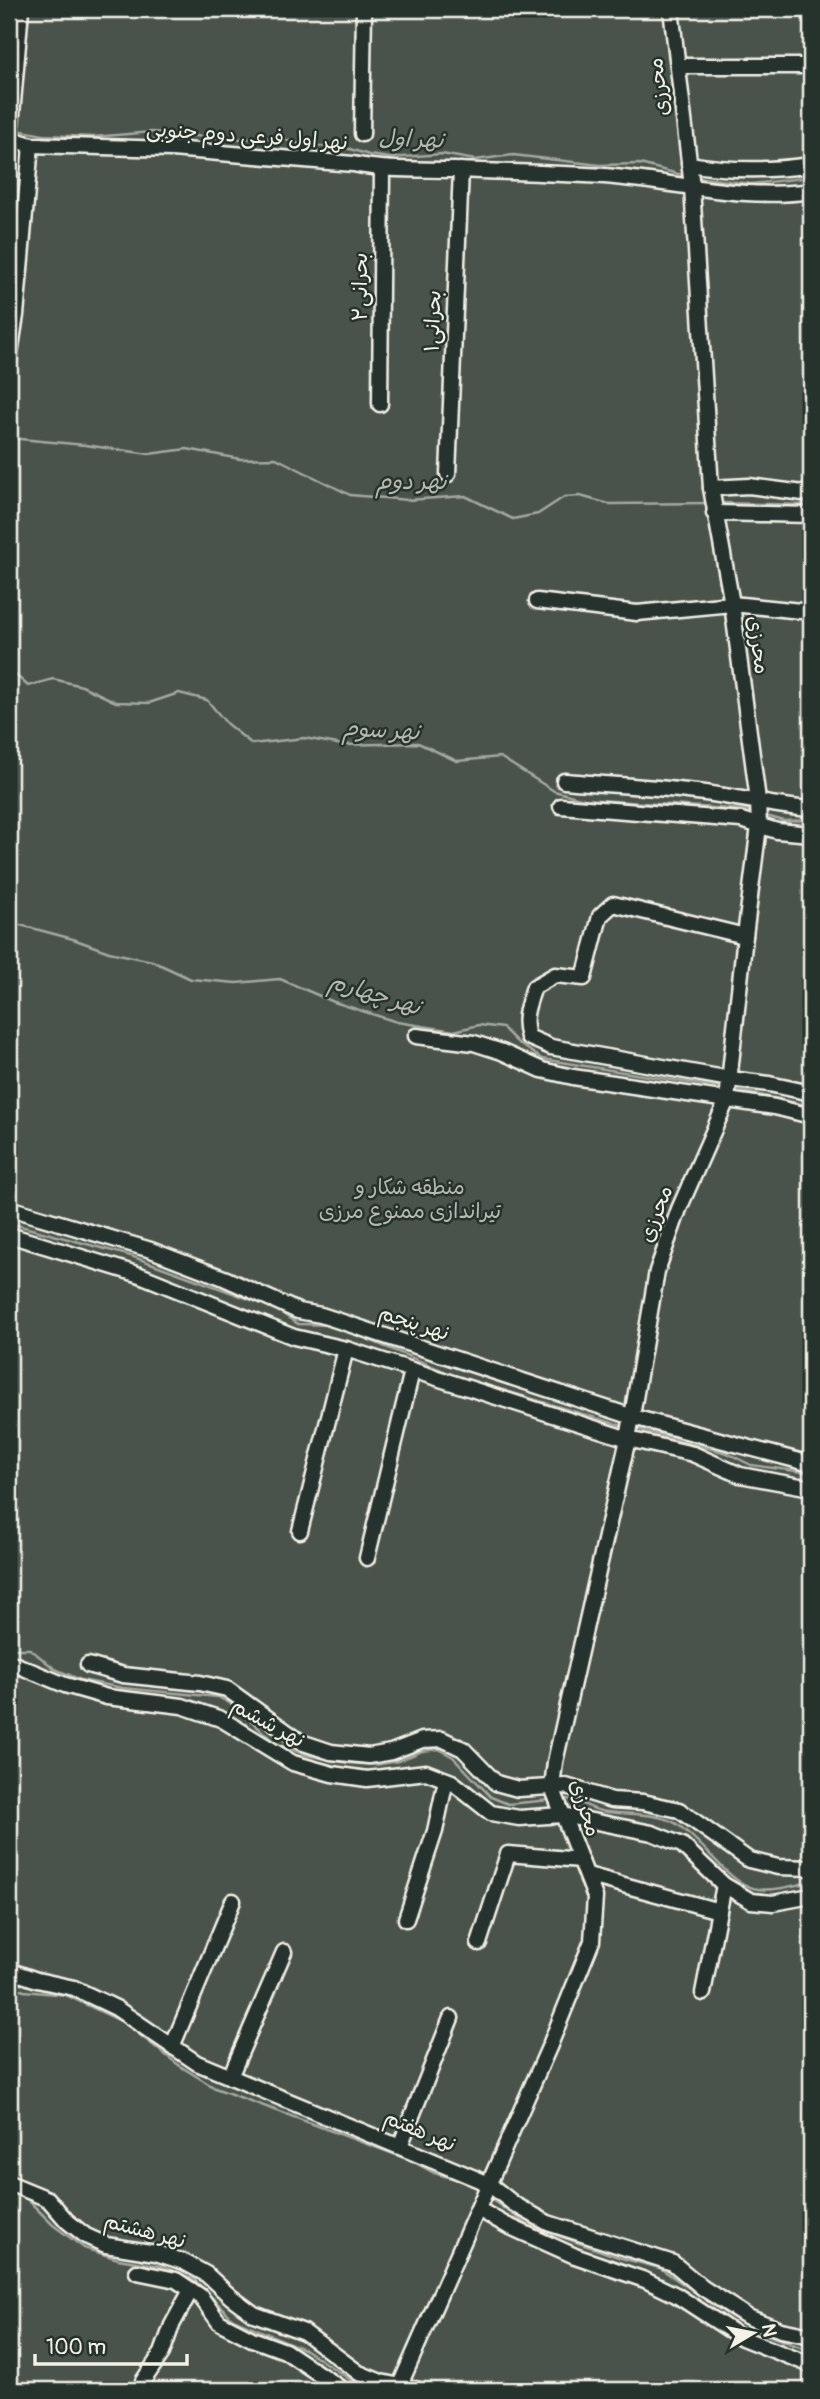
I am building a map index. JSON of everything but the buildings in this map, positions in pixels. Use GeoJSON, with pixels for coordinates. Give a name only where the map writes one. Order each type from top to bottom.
{"type":"FeatureCollection","features":[{"type":"Feature","properties":{"kind":"street"},"geometry":{"type":"LineString","coordinates":[[10,132],[21,9]]}},
{"type":"Feature","properties":{"kind":"street"},"geometry":{"type":"LineString","coordinates":[[362,134],[364,9]]}},
{"type":"Feature","properties":{"kind":"street","name":"محرزی"},"geometry":{"type":"LineString","coordinates":[[400,2388],[550,2045],[592,1941],[595,1897],[553,1790],[555,1762],[630,1429],[657,1270],[679,1209],[729,1089],[759,814],[732,604],[713,501],[691,176],[671,9]]}},
{"type":"Feature","properties":{"kind":"street"},"geometry":{"type":"LineString","coordinates":[[678,66],[811,66]]}},
{"type":"Feature","properties":{"kind":"street","name":"نهر اول فرعی دوم جنوبی"},"geometry":{"type":"LineString","coordinates":[[10,132],[31,145],[172,149],[353,164],[382,170],[691,176]]}},
{"type":"Feature","properties":{"kind":"street"},"geometry":{"type":"LineString","coordinates":[[9,360],[16,315],[31,145]]}},
{"type":"Feature","properties":{"kind":"street"},"geometry":{"type":"LineString","coordinates":[[691,176],[712,168],[772,170],[811,165]]}},
{"type":"Feature","properties":{"kind":"street","name":"بحرانی۲"},"geometry":{"type":"LineString","coordinates":[[380,404],[382,170]]}},
{"type":"Feature","properties":{"kind":"street","name":"بحرانی۱"},"geometry":{"type":"LineString","coordinates":[[448,474],[461,170]]}},
{"type":"Feature","properties":{"kind":"street"},"geometry":{"type":"LineString","coordinates":[[691,176],[747,194],[788,195],[811,191]]}},
{"type":"Feature","properties":{"kind":"street"},"geometry":{"type":"LineString","coordinates":[[713,501],[749,486],[811,494]]}},
{"type":"Feature","properties":{"kind":"street"},"geometry":{"type":"LineString","coordinates":[[713,501],[811,516]]}},
{"type":"Feature","properties":{"kind":"street"},"geometry":{"type":"LineString","coordinates":[[537,601],[637,613],[732,604],[811,611]]}},
{"type":"Feature","properties":{"kind":"street"},"geometry":{"type":"LineString","coordinates":[[564,781],[700,792],[759,814],[776,831],[811,834]]}},
{"type":"Feature","properties":{"kind":"street"},"geometry":{"type":"LineString","coordinates":[[561,806],[741,820],[779,807],[811,809]]}},
{"type":"Feature","properties":{"kind":"street"},"geometry":{"type":"LineString","coordinates":[[745,936],[612,904],[600,916],[583,978],[555,975],[534,986],[525,1012],[524,1024],[528,1037],[551,1047],[729,1089],[775,1107],[811,1116]]}},
{"type":"Feature","properties":{"kind":"street"},"geometry":{"type":"LineString","coordinates":[[416,1036],[474,1043],[542,1070],[573,1077],[729,1089],[769,1084],[811,1093]]}},
{"type":"Feature","properties":{"kind":"street","name":"نهر پنجم"},"geometry":{"type":"LineString","coordinates":[[9,1208],[151,1250],[224,1278],[298,1311],[321,1315],[630,1429],[740,1475],[811,1488]]}},
{"type":"Feature","properties":{"kind":"street","name":"نهر پنجم"},"geometry":{"type":"LineString","coordinates":[[9,1235],[140,1275],[295,1337],[346,1349],[412,1371],[630,1429],[811,1464]]}},
{"type":"Feature","properties":{"kind":"street"},"geometry":{"type":"LineString","coordinates":[[300,1531],[346,1349]]}},
{"type":"Feature","properties":{"kind":"street"},"geometry":{"type":"LineString","coordinates":[[367,1558],[412,1371]]}},
{"type":"Feature","properties":{"kind":"street","name":"نهر ششم"},"geometry":{"type":"LineString","coordinates":[[9,1662],[65,1685],[107,1697],[182,1706],[221,1719],[293,1763],[332,1774],[367,1779],[426,1772],[453,1782],[491,1813],[519,1818],[561,1812],[652,1833],[682,1845],[724,1885],[751,1901],[773,1903],[811,1896]]}},
{"type":"Feature","properties":{"kind":"street"},"geometry":{"type":"LineString","coordinates":[[88,1665],[123,1675],[200,1683],[227,1689],[301,1742],[331,1752],[369,1756],[391,1752],[422,1740],[442,1739],[463,1749],[496,1783],[518,1789],[553,1790],[566,1786],[612,1800],[643,1801],[679,1810],[749,1860],[778,1867],[811,1868]]}},
{"type":"Feature","properties":{"kind":"street"},"geometry":{"type":"LineString","coordinates":[[406,1919],[435,1831],[446,1780]]}},
{"type":"Feature","properties":{"kind":"street"},"geometry":{"type":"LineString","coordinates":[[480,1943],[508,1854],[581,1860]]}},
{"type":"Feature","properties":{"kind":"street"},"geometry":{"type":"LineString","coordinates":[[587,1875],[719,1911]]}},
{"type":"Feature","properties":{"kind":"street"},"geometry":{"type":"LineString","coordinates":[[703,1993],[724,1885]]}},
{"type":"Feature","properties":{"kind":"street"},"geometry":{"type":"LineString","coordinates":[[172,2047],[233,1901]]}},
{"type":"Feature","properties":{"kind":"street"},"geometry":{"type":"LineString","coordinates":[[230,2077],[284,1952]]}},
{"type":"Feature","properties":{"kind":"street","name":"نهر هفتم"},"geometry":{"type":"LineString","coordinates":[[9,1967],[14,1972],[74,1988],[94,1997],[116,2008],[197,2063],[400,2146],[484,2195],[514,2204],[548,2223],[673,2263],[703,2288],[748,2317],[781,2330],[811,2336]]}},
{"type":"Feature","properties":{"kind":"street"},"geometry":{"type":"LineString","coordinates":[[400,2146],[451,2018]]}},
{"type":"Feature","properties":{"kind":"street","name":"نهر هشتم"},"geometry":{"type":"LineString","coordinates":[[9,2183],[48,2199],[67,2221],[86,2236],[106,2245],[156,2253],[184,2262],[206,2274],[231,2298],[254,2314],[304,2332],[359,2373],[400,2388],[419,2390]]}},
{"type":"Feature","properties":{"kind":"street"},"geometry":{"type":"LineString","coordinates":[[484,2195],[506,2225],[575,2256],[645,2280],[676,2295],[742,2338],[811,2365]]}},
{"type":"Feature","properties":{"kind":"street"},"geometry":{"type":"LineString","coordinates":[[137,2272],[176,2280],[200,2296],[219,2322],[252,2339],[285,2351],[343,2390]]}},
{"type":"Feature","properties":{"kind":"street"},"geometry":{"type":"LineString","coordinates":[[143,2390],[143,2381],[162,2353],[172,2325],[191,2290]]}},
{"type":"Feature","properties":{"kind":"green space","name":"منطقه شکار و تیراندازی ممنوع مرزی"},"geometry":{"type":"Polygon","coordinates":[[[9,9],[811,9],[811,2390],[9,2390],[9,9]]]}},
{"type":"Feature","properties":{"kind":"waterway","name":"نهر اول"},"geometry":{"type":"LineString","coordinates":[[17,130],[43,135],[93,137],[152,132],[227,139],[280,138],[299,144],[350,149],[390,158],[442,154],[475,160],[513,155],[600,165],[640,164],[686,176]]}},
{"type":"Feature","properties":{"kind":"waterway","name":"نهر اول"},"geometry":{"type":"LineString","coordinates":[[696,177],[751,184],[811,177]]}},
{"type":"Feature","properties":{"kind":"waterway","name":"نهر دوم"},"geometry":{"type":"LineString","coordinates":[[9,438],[149,454],[187,449],[240,459],[276,458],[350,495],[408,500],[465,496],[513,519],[538,514],[564,497],[580,496],[609,504],[710,503]]}},
{"type":"Feature","properties":{"kind":"waterway","name":"نهر دوم"},"geometry":{"type":"LineString","coordinates":[[720,503],[811,505]]}},
{"type":"Feature","properties":{"kind":"waterway","name":"نهر سوم"},"geometry":{"type":"LineString","coordinates":[[9,669],[28,686],[53,679],[82,686],[116,702],[149,703],[179,693],[207,700],[227,724],[252,744],[304,738],[343,745],[418,743],[457,761],[500,757],[554,791],[584,799],[753,812]]}},
{"type":"Feature","properties":{"kind":"waterway","name":"نهر سوم"},"geometry":{"type":"LineString","coordinates":[[763,815],[784,821],[811,820]]}},
{"type":"Feature","properties":{"kind":"waterway","name":"نهر چهارم"},"geometry":{"type":"LineString","coordinates":[[9,922],[73,939],[109,952],[152,961],[191,979],[236,983],[280,979],[334,1002],[397,1022],[454,1031],[479,1025],[503,1028],[517,1042],[542,1059],[722,1088]]}},
{"type":"Feature","properties":{"kind":"waterway","name":"نهر چهارم"},"geometry":{"type":"LineString","coordinates":[[732,1089],[811,1106]]}},
{"type":"Feature","properties":{"kind":"waterway"},"geometry":{"type":"LineString","coordinates":[[9,1223],[131,1256],[274,1308],[298,1324],[332,1325]]}},
{"type":"Feature","properties":{"kind":"waterway"},"geometry":{"type":"LineString","coordinates":[[348,1331],[453,1375],[626,1427]]}},
{"type":"Feature","properties":{"kind":"waterway"},"geometry":{"type":"LineString","coordinates":[[636,1429],[727,1453],[751,1465],[811,1473]]}},
{"type":"Feature","properties":{"kind":"waterway"},"geometry":{"type":"LineString","coordinates":[[9,1649],[30,1649],[55,1669],[81,1680],[123,1688],[218,1697],[235,1706],[275,1743],[306,1755],[375,1765],[398,1761],[422,1751],[439,1749],[453,1757],[491,1797],[508,1804],[550,1800]]}},
{"type":"Feature","properties":{"kind":"waterway"},"geometry":{"type":"LineString","coordinates":[[560,1799],[571,1800],[601,1811],[668,1819],[685,1830],[733,1877],[753,1888],[775,1889],[811,1882]]}},
{"type":"Feature","properties":{"kind":"waterway"},"geometry":{"type":"LineString","coordinates":[[9,1984],[24,1991],[66,1995],[123,2022],[180,2066],[215,2088],[410,2160],[434,2173],[466,2182]]}},
{"type":"Feature","properties":{"kind":"waterway"},"geometry":{"type":"LineString","coordinates":[[9,2193],[25,2197],[53,2225],[84,2248],[118,2259],[161,2266],[195,2280],[233,2319],[306,2350],[355,2383],[372,2390]]}},
{"type":"Feature","properties":{"kind":"waterway"},"geometry":{"type":"LineString","coordinates":[[489,2198],[528,2225],[621,2258],[660,2268],[728,2315],[759,2332],[811,2351]]}}]}
